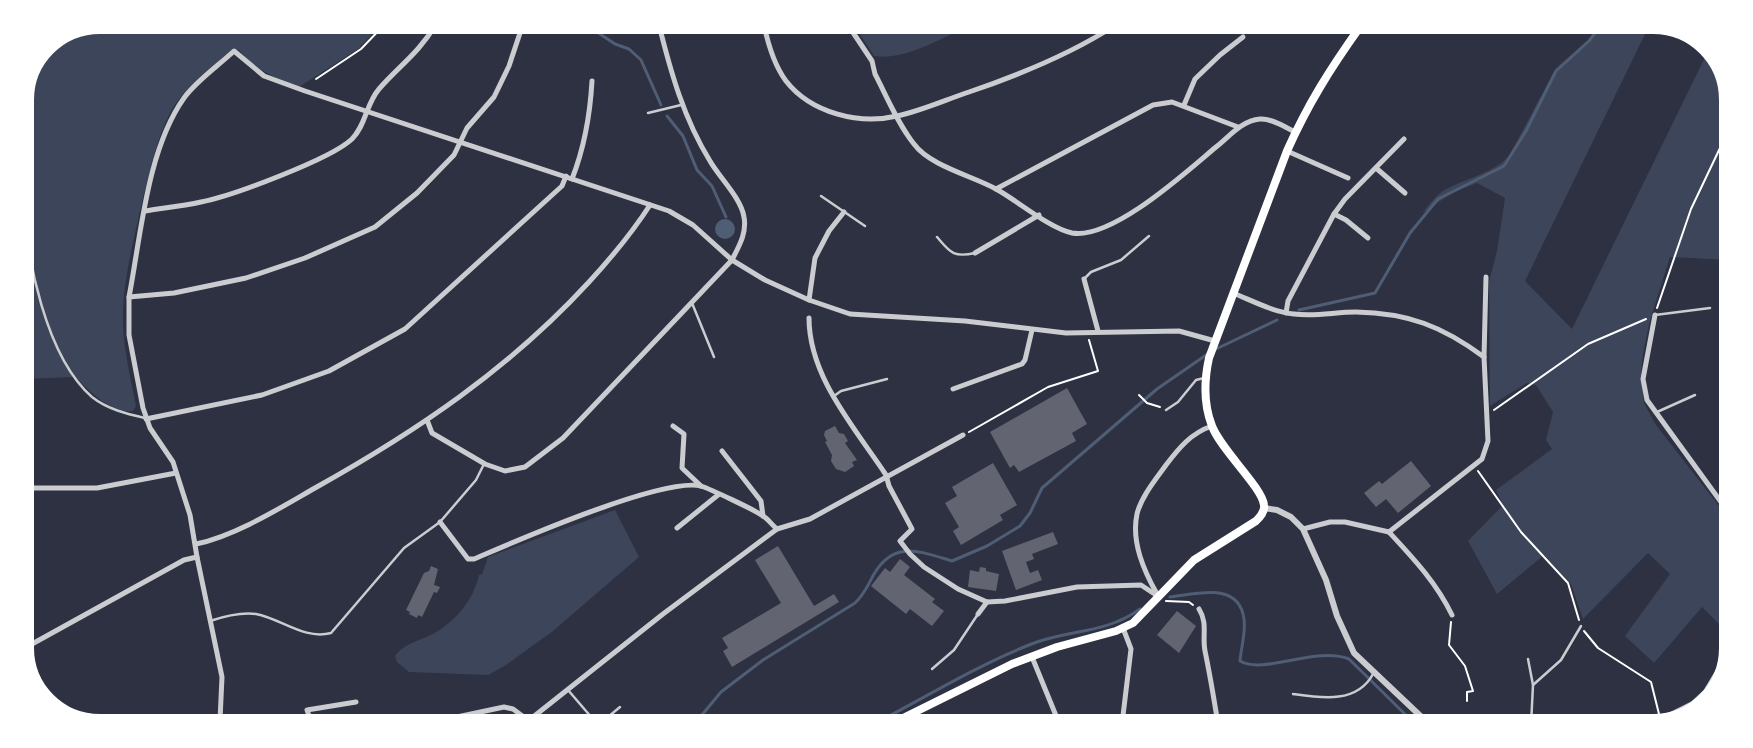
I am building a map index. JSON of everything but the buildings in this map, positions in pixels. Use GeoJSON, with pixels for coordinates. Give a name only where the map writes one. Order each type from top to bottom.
{"type":"FeatureCollection","features":[{"type":"Feature","properties":{"kind":"main road"},"geometry":{"type":"LineString","coordinates":[[905,717],[971,683],[1032,656],[1123,628],[1143,615],[1183,570],[1256,522],[1264,508],[1260,492],[1224,449],[1212,426],[1206,403],[1205,378],[1209,358],[1295,132],[1317,89],[1357,31]]}},
{"type":"Feature","properties":{"kind":"street"},"geometry":{"type":"LineString","coordinates":[[145,211],[203,202],[328,155],[352,139],[363,123],[379,89],[416,53],[431,31]]}},
{"type":"Feature","properties":{"kind":"street"},"geometry":{"type":"LineString","coordinates":[[427,420],[432,433],[485,464],[505,471],[525,467],[564,438],[691,301],[732,260],[744,236],[744,216],[731,192],[710,161],[681,105],[661,31]]}},
{"type":"Feature","properties":{"kind":"street"},"geometry":{"type":"LineString","coordinates":[[766,31],[775,61],[786,81],[801,96],[838,114],[862,120],[898,116],[1010,78],[1071,50],[1105,31]]}},
{"type":"Feature","properties":{"kind":"street"},"geometry":{"type":"LineString","coordinates":[[852,31],[872,61],[875,74],[914,145],[930,158],[996,189],[1054,226],[1071,232],[1092,231],[1112,225],[1179,178],[1230,136],[1238,127],[1260,119],[1295,132]]}},
{"type":"Feature","properties":{"kind":"street"},"geometry":{"type":"LineString","coordinates":[[129,297],[174,293],[246,278],[305,258],[375,227],[417,194],[454,155],[467,128],[494,97],[509,66],[520,33]]}},
{"type":"Feature","properties":{"kind":"street"},"geometry":{"type":"LineString","coordinates":[[1184,105],[1195,80],[1243,37]]}},
{"type":"Feature","properties":{"kind":"street"},"geometry":{"type":"LineString","coordinates":[[220,717],[222,677],[190,515],[173,462],[146,418],[142,408],[129,336],[129,297],[145,211],[159,150],[174,114],[185,96],[234,51],[264,76],[669,212],[693,225],[732,260],[765,280],[809,300],[850,314],[965,321],[1066,333],[1179,331],[1214,341]]}},
{"type":"Feature","properties":{"kind":"street"},"geometry":{"type":"LineString","coordinates":[[572,179],[585,143],[590,117],[592,81]]}},
{"type":"Feature","properties":{"kind":"street"},"geometry":{"type":"LineString","coordinates":[[996,189],[1153,105],[1164,102],[1184,105],[1238,127]]}},
{"type":"Feature","properties":{"kind":"street"},"geometry":{"type":"LineString","coordinates":[[1286,313],[1288,302],[1334,214],[1344,199],[1404,139]]}},
{"type":"Feature","properties":{"kind":"street"},"geometry":{"type":"LineString","coordinates":[[1287,150],[1348,178]]}},
{"type":"Feature","properties":{"kind":"street"},"geometry":{"type":"LineString","coordinates":[[1376,168],[1405,193]]}},
{"type":"Feature","properties":{"kind":"street"},"geometry":{"type":"LineString","coordinates":[[146,418],[270,392],[329,371],[406,329],[562,186],[566,176]]}},
{"type":"Feature","properties":{"kind":"street"},"geometry":{"type":"LineString","coordinates":[[196,544],[205,542],[280,508],[427,420],[479,384],[552,321],[607,262],[650,206]]}},
{"type":"Feature","properties":{"kind":"street"},"geometry":{"type":"LineString","coordinates":[[809,300],[815,258],[829,231],[844,212]]}},
{"type":"Feature","properties":{"kind":"street"},"geometry":{"type":"LineString","coordinates":[[1334,214],[1346,220],[1368,238]]}},
{"type":"Feature","properties":{"kind":"street"},"geometry":{"type":"LineString","coordinates":[[975,253],[1039,215]]}},
{"type":"Feature","properties":{"kind":"street"},"geometry":{"type":"LineString","coordinates":[[1389,532],[1482,459],[1488,441],[1484,357],[1486,277]]}},
{"type":"Feature","properties":{"kind":"street"},"geometry":{"type":"LineString","coordinates":[[1084,279],[1098,331]]}},
{"type":"Feature","properties":{"kind":"street"},"geometry":{"type":"LineString","coordinates":[[1233,293],[1286,313],[1354,312],[1393,314],[1429,323],[1460,340],[1484,357]]}},
{"type":"Feature","properties":{"kind":"street"},"geometry":{"type":"LineString","coordinates":[[1655,315],[1643,379],[1647,400],[1722,504]]}},
{"type":"Feature","properties":{"kind":"street"},"geometry":{"type":"LineString","coordinates":[[809,318],[813,348],[820,370],[834,396],[886,475],[889,486],[912,529],[900,540],[910,554],[924,567],[958,589],[987,602],[1004,601],[1077,587],[1140,585],[1159,597]]}},
{"type":"Feature","properties":{"kind":"street"},"geometry":{"type":"LineString","coordinates":[[954,389],[1022,364],[1032,330]]}},
{"type":"Feature","properties":{"kind":"street"},"geometry":{"type":"LineString","coordinates":[[673,426],[684,434],[682,468],[701,486],[763,516],[777,529]]}},
{"type":"Feature","properties":{"kind":"street"},"geometry":{"type":"LineString","coordinates":[[1159,597],[1145,573],[1136,540],[1137,513],[1150,487],[1174,454],[1198,430],[1212,426]]}},
{"type":"Feature","properties":{"kind":"street"},"geometry":{"type":"LineString","coordinates":[[533,717],[663,614],[777,529],[810,519],[886,475],[896,473],[962,435]]}},
{"type":"Feature","properties":{"kind":"street"},"geometry":{"type":"LineString","coordinates":[[722,451],[761,501],[763,516]]}},
{"type":"Feature","properties":{"kind":"street"},"geometry":{"type":"LineString","coordinates":[[31,488],[96,488],[176,472]]}},
{"type":"Feature","properties":{"kind":"street"},"geometry":{"type":"LineString","coordinates":[[440,522],[468,558],[474,559],[597,510],[659,489],[680,485],[701,486]]}},
{"type":"Feature","properties":{"kind":"street"},"geometry":{"type":"LineString","coordinates":[[677,528],[718,495]]}},
{"type":"Feature","properties":{"kind":"street"},"geometry":{"type":"LineString","coordinates":[[1264,508],[1277,510],[1291,517],[1303,529],[1326,580],[1347,640],[1354,653],[1373,674],[1421,717]]}},
{"type":"Feature","properties":{"kind":"street"},"geometry":{"type":"LineString","coordinates":[[1303,529],[1330,522],[1344,522],[1389,532],[1431,578],[1452,615]]}},
{"type":"Feature","properties":{"kind":"street"},"geometry":{"type":"LineString","coordinates":[[31,645],[184,560],[197,557]]}},
{"type":"Feature","properties":{"kind":"street"},"geometry":{"type":"LineString","coordinates":[[978,614],[987,602]]}},
{"type":"Feature","properties":{"kind":"street"},"geometry":{"type":"LineString","coordinates":[[1199,609],[1204,617],[1205,649],[1210,666],[1217,717]]}},
{"type":"Feature","properties":{"kind":"street"},"geometry":{"type":"LineString","coordinates":[[1123,628],[1131,649],[1123,717]]}},
{"type":"Feature","properties":{"kind":"street"},"geometry":{"type":"LineString","coordinates":[[1032,656],[1057,717]]}},
{"type":"Feature","properties":{"kind":"street"},"geometry":{"type":"LineString","coordinates":[[1674,713],[1700,698],[1718,671]]}},
{"type":"Feature","properties":{"kind":"street"},"geometry":{"type":"LineString","coordinates":[[309,717],[307,710],[356,702]]}},
{"type":"Feature","properties":{"kind":"street"},"geometry":{"type":"LineString","coordinates":[[457,717],[504,707],[513,709],[523,717]]}},
{"type":"Feature","properties":{"kind":"lane"},"geometry":{"type":"LineString","coordinates":[[648,113],[681,105]]}},
{"type":"Feature","properties":{"kind":"lane"},"geometry":{"type":"LineString","coordinates":[[821,196],[865,226]]}},
{"type":"Feature","properties":{"kind":"lane"},"geometry":{"type":"LineString","coordinates":[[936,236],[948,250],[955,254],[962,256],[975,253]]}},
{"type":"Feature","properties":{"kind":"lane"},"geometry":{"type":"LineString","coordinates":[[1084,279],[1091,272],[1121,260],[1149,236]]}},
{"type":"Feature","properties":{"kind":"lane"},"geometry":{"type":"LineString","coordinates":[[31,259],[38,293],[52,335],[64,362],[75,380],[93,398],[108,407],[146,418]]}},
{"type":"Feature","properties":{"kind":"lane"},"geometry":{"type":"LineString","coordinates":[[691,301],[714,357]]}},
{"type":"Feature","properties":{"kind":"lane"},"geometry":{"type":"LineString","coordinates":[[1655,315],[1710,308]]}},
{"type":"Feature","properties":{"kind":"lane"},"geometry":{"type":"LineString","coordinates":[[1166,410],[1178,402],[1196,380],[1205,378]]}},
{"type":"Feature","properties":{"kind":"lane"},"geometry":{"type":"LineString","coordinates":[[834,396],[840,392],[887,379]]}},
{"type":"Feature","properties":{"kind":"lane"},"geometry":{"type":"LineString","coordinates":[[1656,413],[1695,395]]}},
{"type":"Feature","properties":{"kind":"lane"},"geometry":{"type":"LineString","coordinates":[[210,621],[231,615],[256,614],[315,636],[331,633],[404,548],[440,522],[476,480],[485,464]]}},
{"type":"Feature","properties":{"kind":"lane"},"geometry":{"type":"LineString","coordinates":[[932,669],[954,650],[978,614]]}},
{"type":"Feature","properties":{"kind":"lane"},"geometry":{"type":"LineString","coordinates":[[1533,685],[1561,660],[1581,626]]}},
{"type":"Feature","properties":{"kind":"lane"},"geometry":{"type":"LineString","coordinates":[[1528,659],[1533,685],[1531,717]]}},
{"type":"Feature","properties":{"kind":"lane"},"geometry":{"type":"LineString","coordinates":[[1293,694],[1315,697],[1346,697],[1366,683],[1373,674]]}},
{"type":"Feature","properties":{"kind":"lane"},"geometry":{"type":"LineString","coordinates":[[568,690],[590,717]]}},
{"type":"Feature","properties":{"kind":"lane"},"geometry":{"type":"LineString","coordinates":[[608,717],[620,707]]}},
{"type":"Feature","properties":{"kind":"path"},"geometry":{"type":"LineString","coordinates":[[316,79],[360,49],[378,31]]}},
{"type":"Feature","properties":{"kind":"path"},"geometry":{"type":"LineString","coordinates":[[1488,414],[1588,344],[1655,315],[1691,209],[1722,144]]}},
{"type":"Feature","properties":{"kind":"path"},"geometry":{"type":"LineString","coordinates":[[962,435],[1048,387],[1098,371],[1087,332]]}},
{"type":"Feature","properties":{"kind":"path"},"geometry":{"type":"LineString","coordinates":[[1139,396],[1147,403],[1166,410]]}},
{"type":"Feature","properties":{"kind":"path"},"geometry":{"type":"LineString","coordinates":[[1473,466],[1485,479],[1521,532],[1568,583],[1581,626],[1598,648],[1651,682],[1658,716]]}},
{"type":"Feature","properties":{"kind":"path"},"geometry":{"type":"LineString","coordinates":[[1159,597],[1166,601],[1189,602],[1199,609]]}},
{"type":"Feature","properties":{"kind":"path"},"geometry":{"type":"LineString","coordinates":[[1452,615],[1449,645],[1465,666],[1473,691],[1467,692],[1466,701]]}},
{"type":"Feature","properties":{"kind":"shaded area"},"geometry":{"type":"Polygon","coordinates":[[[100,31],[375,31],[358,49],[299,87],[266,73],[239,50],[210,67],[182,95],[165,124],[152,161],[125,286],[124,335],[136,406],[133,411],[116,409],[94,395],[75,377],[31,379],[31,95],[38,69],[45,58],[55,48],[74,36],[100,31]]]}},
{"type":"Feature","properties":{"kind":"shaded area"},"geometry":{"type":"Polygon","coordinates":[[[858,31],[958,31],[910,52],[886,57],[874,56],[858,31]]]}},
{"type":"Feature","properties":{"kind":"shaded area"},"geometry":{"type":"Polygon","coordinates":[[[1594,31],[1647,31],[1525,281],[1572,329],[1706,55],[1717,74],[1722,95],[1722,260],[1670,257],[1649,324],[1641,373],[1644,403],[1656,425],[1722,510],[1722,627],[1702,607],[1654,663],[1625,636],[1670,574],[1648,553],[1583,619],[1571,584],[1544,555],[1497,594],[1468,541],[1503,505],[1496,490],[1552,449],[1546,440],[1553,412],[1536,385],[1527,383],[1490,406],[1489,282],[1497,251],[1505,198],[1477,183],[1454,192],[1422,213],[1440,193],[1485,173],[1509,156],[1556,68],[1589,39],[1594,31]]]}},
{"type":"Feature","properties":{"kind":"shaded area"},"geometry":{"type":"Polygon","coordinates":[[[725,219],[732,222],[735,229],[732,236],[725,239],[718,236],[715,229],[718,222],[725,219]]]}},
{"type":"Feature","properties":{"kind":"shaded area"},"geometry":{"type":"Polygon","coordinates":[[[615,510],[639,557],[553,631],[506,665],[488,675],[409,672],[397,662],[395,656],[404,647],[438,631],[458,614],[473,592],[488,557],[615,510]]]}},
{"type":"Feature","properties":{"kind":"waterway"},"geometry":{"type":"LineString","coordinates":[[596,31],[615,44],[629,49],[641,60],[661,105]]}},
{"type":"Feature","properties":{"kind":"waterway"},"geometry":{"type":"LineString","coordinates":[[1299,310],[1375,293],[1410,233],[1438,199],[1504,166],[1526,131],[1556,71],[1589,41],[1597,31]]}},
{"type":"Feature","properties":{"kind":"waterway"},"geometry":{"type":"LineString","coordinates":[[667,116],[683,136],[697,170],[712,186],[726,217]]}},
{"type":"Feature","properties":{"kind":"waterway"},"geometry":{"type":"LineString","coordinates":[[1214,350],[1277,320]]}},
{"type":"Feature","properties":{"kind":"waterway"},"geometry":{"type":"LineString","coordinates":[[700,717],[721,692],[763,660],[855,603],[882,563],[890,556],[908,551],[929,554],[952,561],[987,546],[1020,526],[1030,513],[1042,488],[1157,389],[1209,353]]}},
{"type":"Feature","properties":{"kind":"waterway"},"geometry":{"type":"LineString","coordinates":[[1170,597],[1215,593],[1234,599],[1240,607],[1244,619],[1244,635],[1240,661],[1262,665],[1321,656],[1336,656],[1349,659],[1408,717]]}},
{"type":"Feature","properties":{"kind":"waterway"},"geometry":{"type":"LineString","coordinates":[[887,717],[1009,653],[1057,636],[1099,628],[1140,609]]}}]}
